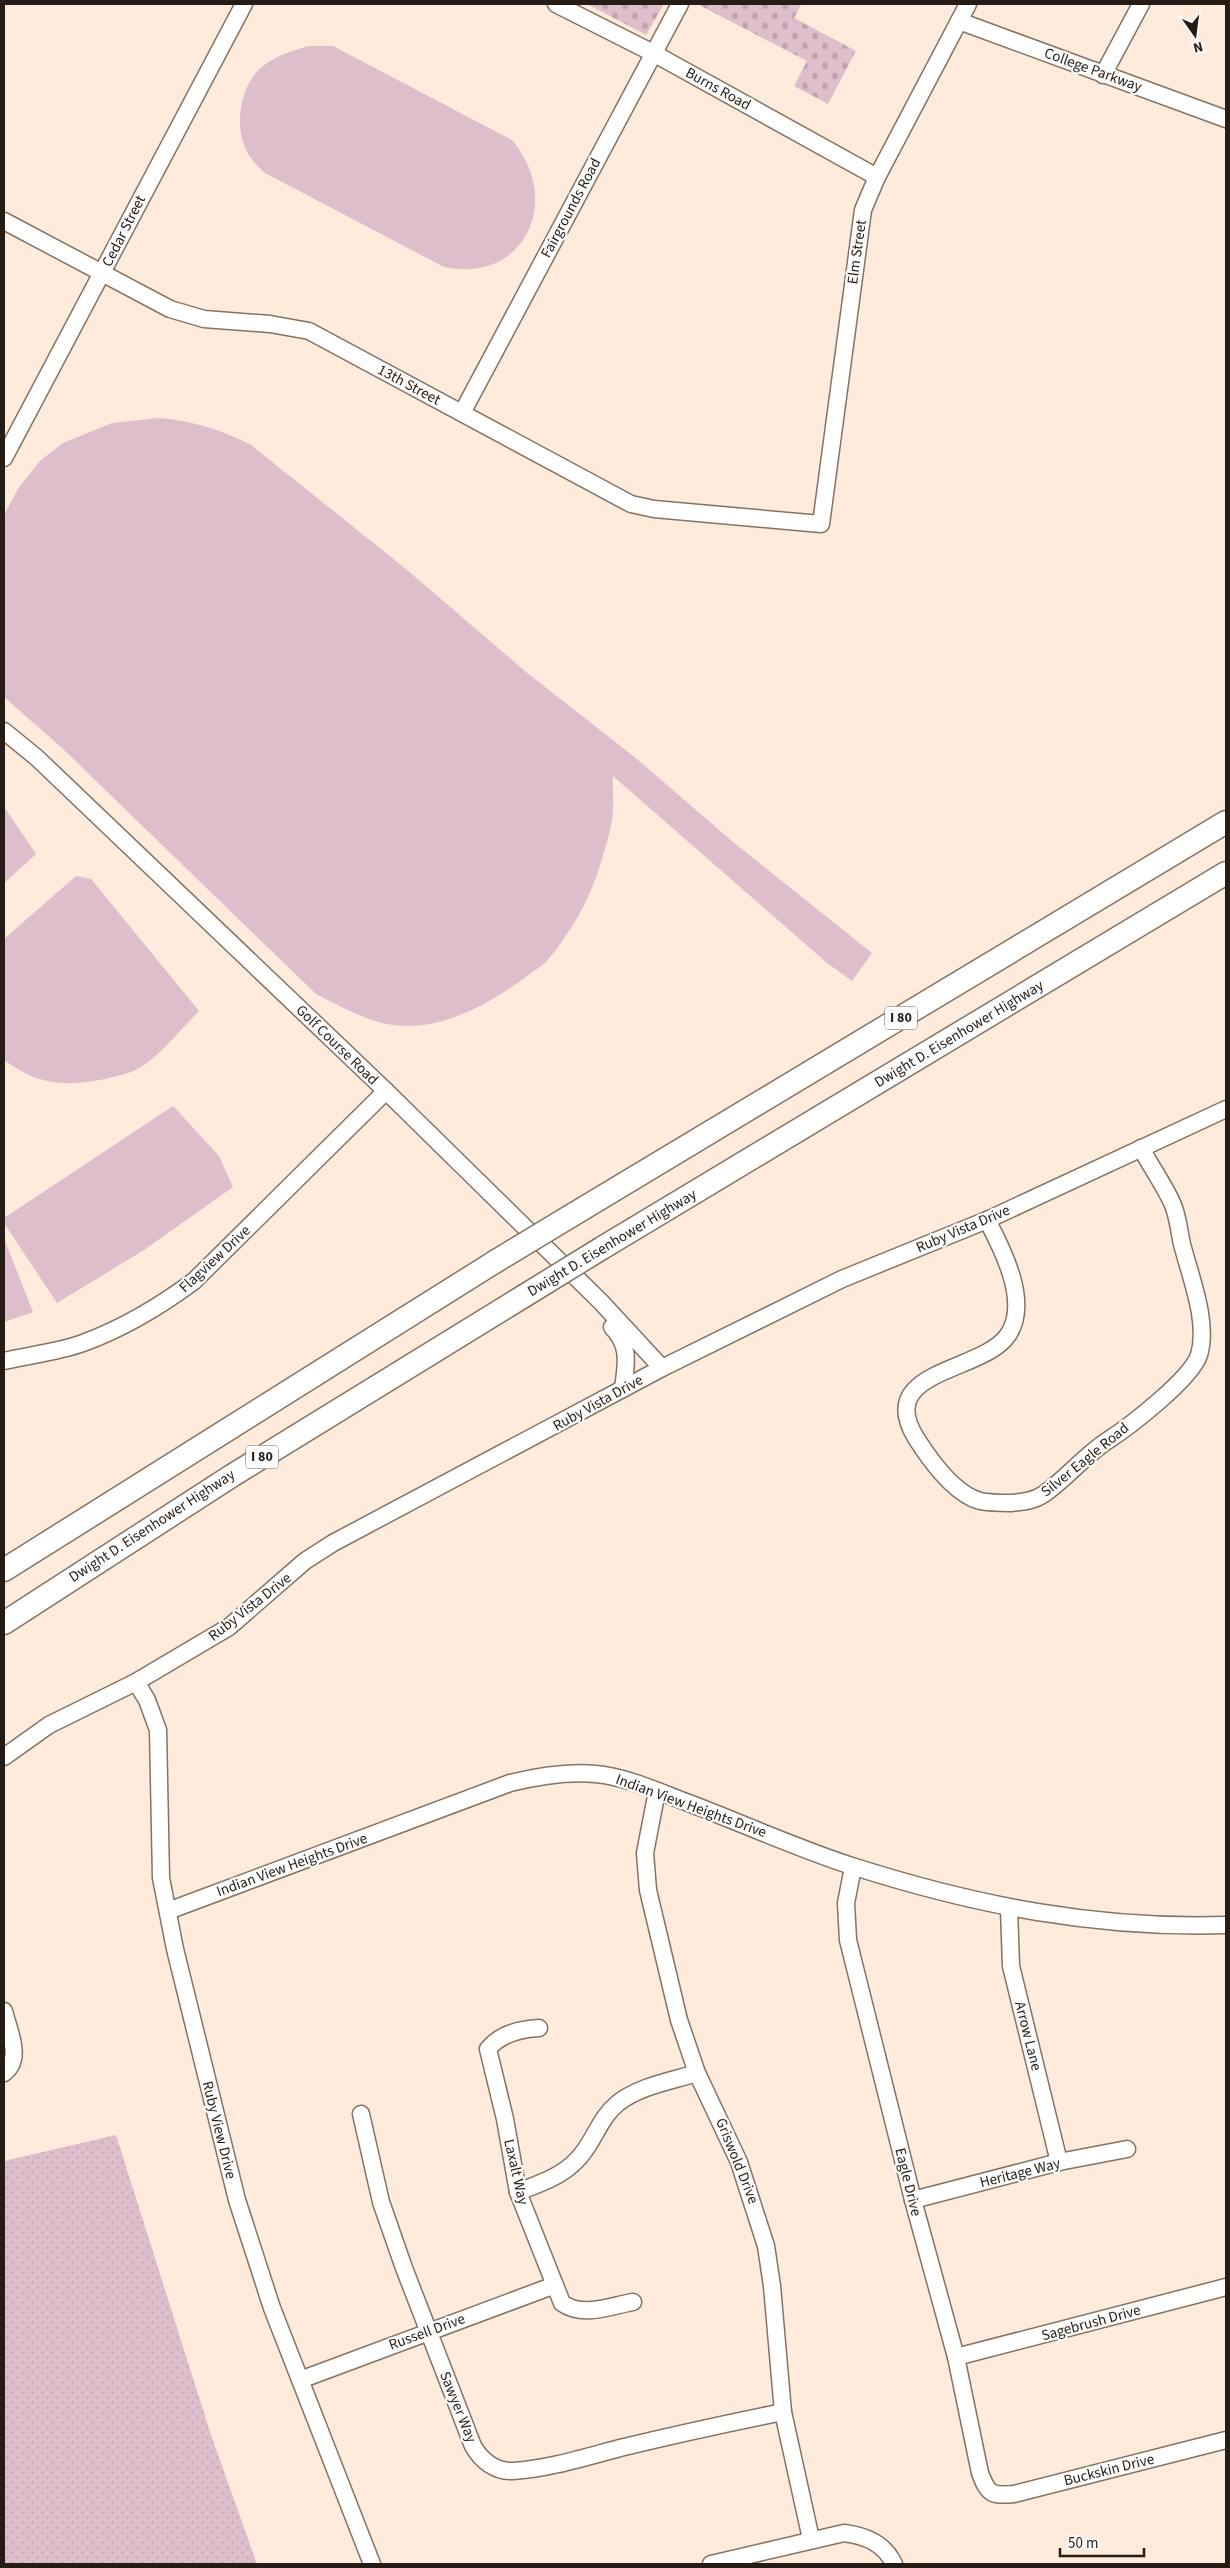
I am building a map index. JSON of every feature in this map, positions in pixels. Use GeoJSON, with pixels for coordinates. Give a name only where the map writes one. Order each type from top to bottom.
{"type":"FeatureCollection","features":[{"type":"Feature","properties":{"kind":"highway","name":"I 80"},"geometry":{"type":"LineString","coordinates":[[4,1570],[493,1263],[1226,822]]}},
{"type":"Feature","properties":{"kind":"highway","name":"Dwight D. Eisenhower Highway"},"geometry":{"type":"LineString","coordinates":[[4,1623],[224,1480],[602,1248],[1226,873]]}},
{"type":"Feature","properties":{"kind":"street","name":"Cedar Street"},"geometry":{"type":"LineString","coordinates":[[4,458],[244,4]]}},
{"type":"Feature","properties":{"kind":"street","name":"Burns Road"},"geometry":{"type":"LineString","coordinates":[[556,4],[653,53],[877,177]]}},
{"type":"Feature","properties":{"kind":"street","name":"Fairgrounds Road"},"geometry":{"type":"LineString","coordinates":[[462,413],[680,4]]}},
{"type":"Feature","properties":{"kind":"street","name":"Elm Street"},"geometry":{"type":"LineString","coordinates":[[821,524],[859,228],[863,210],[877,177],[968,4]]}},
{"type":"Feature","properties":{"kind":"street"},"geometry":{"type":"LineString","coordinates":[[1103,75],[1141,4]]}},
{"type":"Feature","properties":{"kind":"street","name":"College Parkway"},"geometry":{"type":"LineString","coordinates":[[959,21],[1226,119]]}},
{"type":"Feature","properties":{"kind":"street","name":"13th Street"},"geometry":{"type":"LineString","coordinates":[[4,221],[170,309],[204,319],[270,324],[309,331],[631,504],[654,509],[821,524]]}},
{"type":"Feature","properties":{"kind":"street","name":"Golf Course Road"},"geometry":{"type":"LineString","coordinates":[[4,731],[36,756],[386,1091],[579,1280],[662,1368]]}},
{"type":"Feature","properties":{"kind":"street","name":"Flagview Drive"},"geometry":{"type":"LineString","coordinates":[[4,1361],[81,1344],[125,1326],[163,1304],[194,1281],[386,1091]]}},
{"type":"Feature","properties":{"kind":"street","name":"Ruby Vista Drive"},"geometry":{"type":"LineString","coordinates":[[4,1757],[49,1725],[136,1682],[229,1627],[305,1561],[333,1542],[662,1368],[842,1279],[987,1220],[1226,1109]]}},
{"type":"Feature","properties":{"kind":"street","name":"Silver Eagle Road"},"geometry":{"type":"LineString","coordinates":[[987,1220],[1009,1268],[1017,1295],[1013,1323],[1008,1334],[997,1345],[922,1383],[910,1392],[907,1401],[907,1417],[915,1437],[944,1475],[959,1489],[979,1501],[1025,1502],[1042,1496],[1095,1449],[1121,1432],[1172,1388],[1189,1371],[1198,1356],[1202,1337],[1197,1298],[1173,1205],[1140,1148]]}},
{"type":"Feature","properties":{"kind":"street"},"geometry":{"type":"LineString","coordinates":[[579,1280],[626,1346],[627,1364],[623,1389]]}},
{"type":"Feature","properties":{"kind":"street","name":"Ruby View Drive"},"geometry":{"type":"LineString","coordinates":[[136,1682],[147,1700],[158,1730],[160,1862],[168,1911],[237,2200],[260,2272],[300,2380],[372,2564]]}},
{"type":"Feature","properties":{"kind":"street","name":"Indian View Heights Drive"},"geometry":{"type":"LineString","coordinates":[[168,1911],[510,1783],[552,1774],[596,1774],[656,1790],[854,1867],[939,1892],[1009,1909],[1134,1924],[1226,1925]]}},
{"type":"Feature","properties":{"kind":"street","name":"Griswold Drive"},"geometry":{"type":"LineString","coordinates":[[656,1790],[645,1853],[646,1874],[679,2020],[697,2072],[739,2162],[766,2246],[772,2286],[784,2412],[811,2539]]}},
{"type":"Feature","properties":{"kind":"street","name":"Eagle Drive"},"geometry":{"type":"LineString","coordinates":[[854,1867],[846,1902],[848,1940],[913,2200],[956,2356],[980,2473],[986,2488],[991,2493]]}},
{"type":"Feature","properties":{"kind":"street","name":"Arrow Lane"},"geometry":{"type":"LineString","coordinates":[[1009,1909],[1011,1966],[1059,2162]]}},
{"type":"Feature","properties":{"kind":"street"},"geometry":{"type":"LineString","coordinates":[[4,2011],[15,2056],[11,2067],[4,2073]]}},
{"type":"Feature","properties":{"kind":"street","name":"Laxalt Way"},"geometry":{"type":"LineString","coordinates":[[539,2028],[513,2032],[493,2042],[488,2049],[505,2119],[518,2192],[562,2303],[571,2309],[582,2312],[633,2302]]}},
{"type":"Feature","properties":{"kind":"street"},"geometry":{"type":"LineString","coordinates":[[518,2192],[557,2176],[572,2166],[585,2150],[603,2117],[619,2103],[638,2092],[697,2072]]}},
{"type":"Feature","properties":{"kind":"street","name":"Sawyer Way"},"geometry":{"type":"LineString","coordinates":[[361,2114],[381,2202],[428,2331],[473,2446],[487,2463],[499,2469],[512,2471],[560,2463],[702,2428],[784,2412]]}},
{"type":"Feature","properties":{"kind":"street","name":"Heritage Way"},"geometry":{"type":"LineString","coordinates":[[913,2200],[1059,2162],[1127,2149]]}},
{"type":"Feature","properties":{"kind":"street","name":"Russell Drive"},"geometry":{"type":"LineString","coordinates":[[300,2380],[428,2331],[554,2286]]}},
{"type":"Feature","properties":{"kind":"street","name":"Sagebrush Drive"},"geometry":{"type":"LineString","coordinates":[[956,2356],[1226,2287]]}},
{"type":"Feature","properties":{"kind":"street","name":"Buckskin Drive"},"geometry":{"type":"LineString","coordinates":[[991,2493],[998,2495],[1014,2494],[1226,2440]]}},
{"type":"Feature","properties":{"kind":"street"},"geometry":{"type":"LineString","coordinates":[[711,2564],[811,2539],[844,2533],[861,2535],[877,2543],[890,2556],[894,2564]]}},
{"type":"Feature","properties":{"kind":"green space"},"geometry":{"type":"Polygon","coordinates":[[[587,4],[664,4],[646,35],[587,4]]]}},
{"type":"Feature","properties":{"kind":"green space"},"geometry":{"type":"Polygon","coordinates":[[[702,4],[801,4],[794,18],[856,51],[828,104],[794,86],[807,61],[701,6],[702,4]]]}},
{"type":"Feature","properties":{"kind":"green space"},"geometry":{"type":"Polygon","coordinates":[[[309,46],[333,46],[512,140],[527,163],[534,188],[534,211],[527,232],[515,250],[496,263],[472,269],[444,267],[265,173],[258,167],[248,153],[241,135],[240,114],[249,82],[255,73],[268,62],[279,56],[309,46]]]}},
{"type":"Feature","properties":{"kind":"green space"},"geometry":{"type":"Polygon","coordinates":[[[159,418],[183,421],[206,427],[228,434],[251,445],[406,569],[526,672],[637,759],[733,842],[872,953],[852,981],[827,963],[613,776],[611,823],[607,843],[592,889],[572,926],[556,950],[541,966],[508,990],[474,1009],[438,1022],[420,1025],[401,1026],[382,1023],[316,994],[62,748],[4,697],[4,515],[19,487],[41,460],[63,443],[112,423],[159,418]]]}},
{"type":"Feature","properties":{"kind":"green space"},"geometry":{"type":"Polygon","coordinates":[[[4,807],[36,854],[4,883],[4,807]]]}},
{"type":"Feature","properties":{"kind":"green space"},"geometry":{"type":"Polygon","coordinates":[[[76,876],[91,879],[199,1011],[172,1040],[140,1068],[125,1074],[90,1082],[52,1082],[28,1075],[4,1060],[4,939],[76,876]]]}},
{"type":"Feature","properties":{"kind":"green space"},"geometry":{"type":"Polygon","coordinates":[[[173,1106],[219,1156],[233,1187],[144,1250],[57,1303],[4,1223],[4,1218],[173,1106]]]}},
{"type":"Feature","properties":{"kind":"green space"},"geometry":{"type":"Polygon","coordinates":[[[4,1238],[33,1312],[4,1322],[4,1238]]]}},
{"type":"Feature","properties":{"kind":"green space"},"geometry":{"type":"Polygon","coordinates":[[[116,2135],[211,2435],[257,2564],[4,2564],[4,2161],[116,2135]]]}}]}
